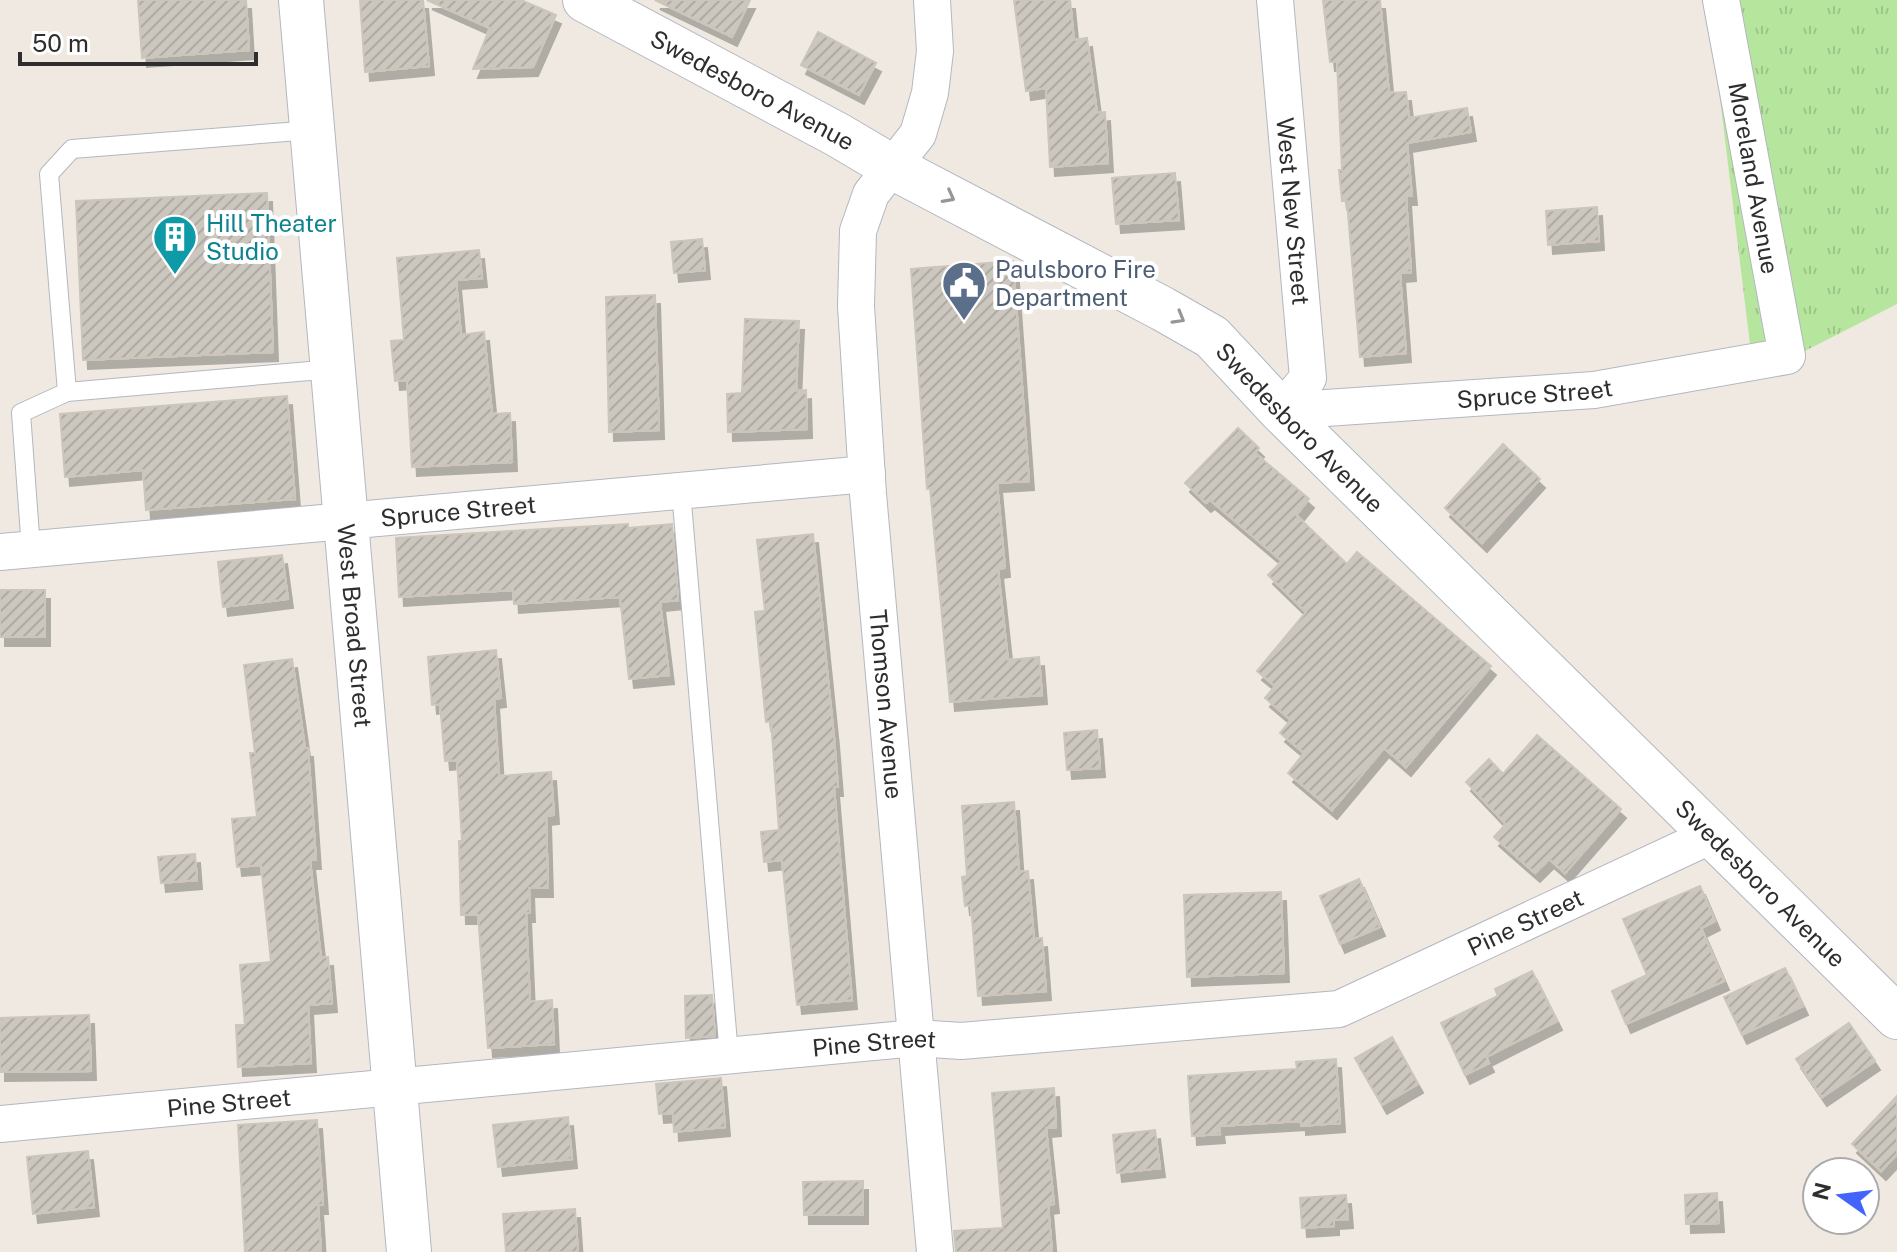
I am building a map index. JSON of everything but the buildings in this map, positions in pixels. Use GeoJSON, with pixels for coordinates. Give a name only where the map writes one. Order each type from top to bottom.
{"type":"FeatureCollection","features":[{"type":"Feature","properties":{"kind":"street","name":"West Broad Street"},"geometry":{"type":"LineString","coordinates":[[301,0],[409,1252]]}},
{"type":"Feature","properties":{"kind":"street","name":"Swedesboro Avenue"},"geometry":{"type":"LineString","coordinates":[[585,0],[1212,337],[1281,411],[1897,1017]]}},
{"type":"Feature","properties":{"kind":"street","name":"Thomson Avenue"},"geometry":{"type":"LineString","coordinates":[[932,0],[935,51],[930,93],[918,134],[871,194],[858,231],[856,306],[867,474],[935,1252]]}},
{"type":"Feature","properties":{"kind":"street","name":"West New Street"},"geometry":{"type":"LineString","coordinates":[[1275,0],[1308,378],[1281,411]]}},
{"type":"Feature","properties":{"kind":"street","name":"Moreland Avenue"},"geometry":{"type":"LineString","coordinates":[[1721,0],[1787,356]]}},
{"type":"Feature","properties":{"kind":"street","name":"Spruce Street"},"geometry":{"type":"LineString","coordinates":[[1281,411],[1594,390],[1787,356]]}},
{"type":"Feature","properties":{"kind":"street","name":"Spruce Street"},"geometry":{"type":"LineString","coordinates":[[16,551],[867,474]]}},
{"type":"Feature","properties":{"kind":"street","name":"Pine Street"},"geometry":{"type":"LineString","coordinates":[[0,1124],[916,1038],[961,1041],[1339,1009],[1712,835]]}},
{"type":"Feature","properties":{"kind":"lane"},"geometry":{"type":"LineString","coordinates":[[67,392],[49,174],[72,149],[312,130]]}},
{"type":"Feature","properties":{"kind":"lane"},"geometry":{"type":"LineString","coordinates":[[16,551],[21,413],[67,392],[334,369]]}},
{"type":"Feature","properties":{"kind":"lane"},"geometry":{"type":"LineString","coordinates":[[681,491],[729,1055]]}},
{"type":"Feature","properties":{"kind":"green space"},"geometry":{"type":"Polygon","coordinates":[[[1708,0],[1897,0],[1897,304],[1754,377],[1708,0]]]}},
{"type":"Feature","properties":{"kind":"place","name":"Hill Theater Studio"},"geometry":{"type":"Point","coordinates":[175,276]}},
{"type":"Feature","properties":{"kind":"place","name":"Paulsboro Fire Department"},"geometry":{"type":"Point","coordinates":[964,322]}}]}
